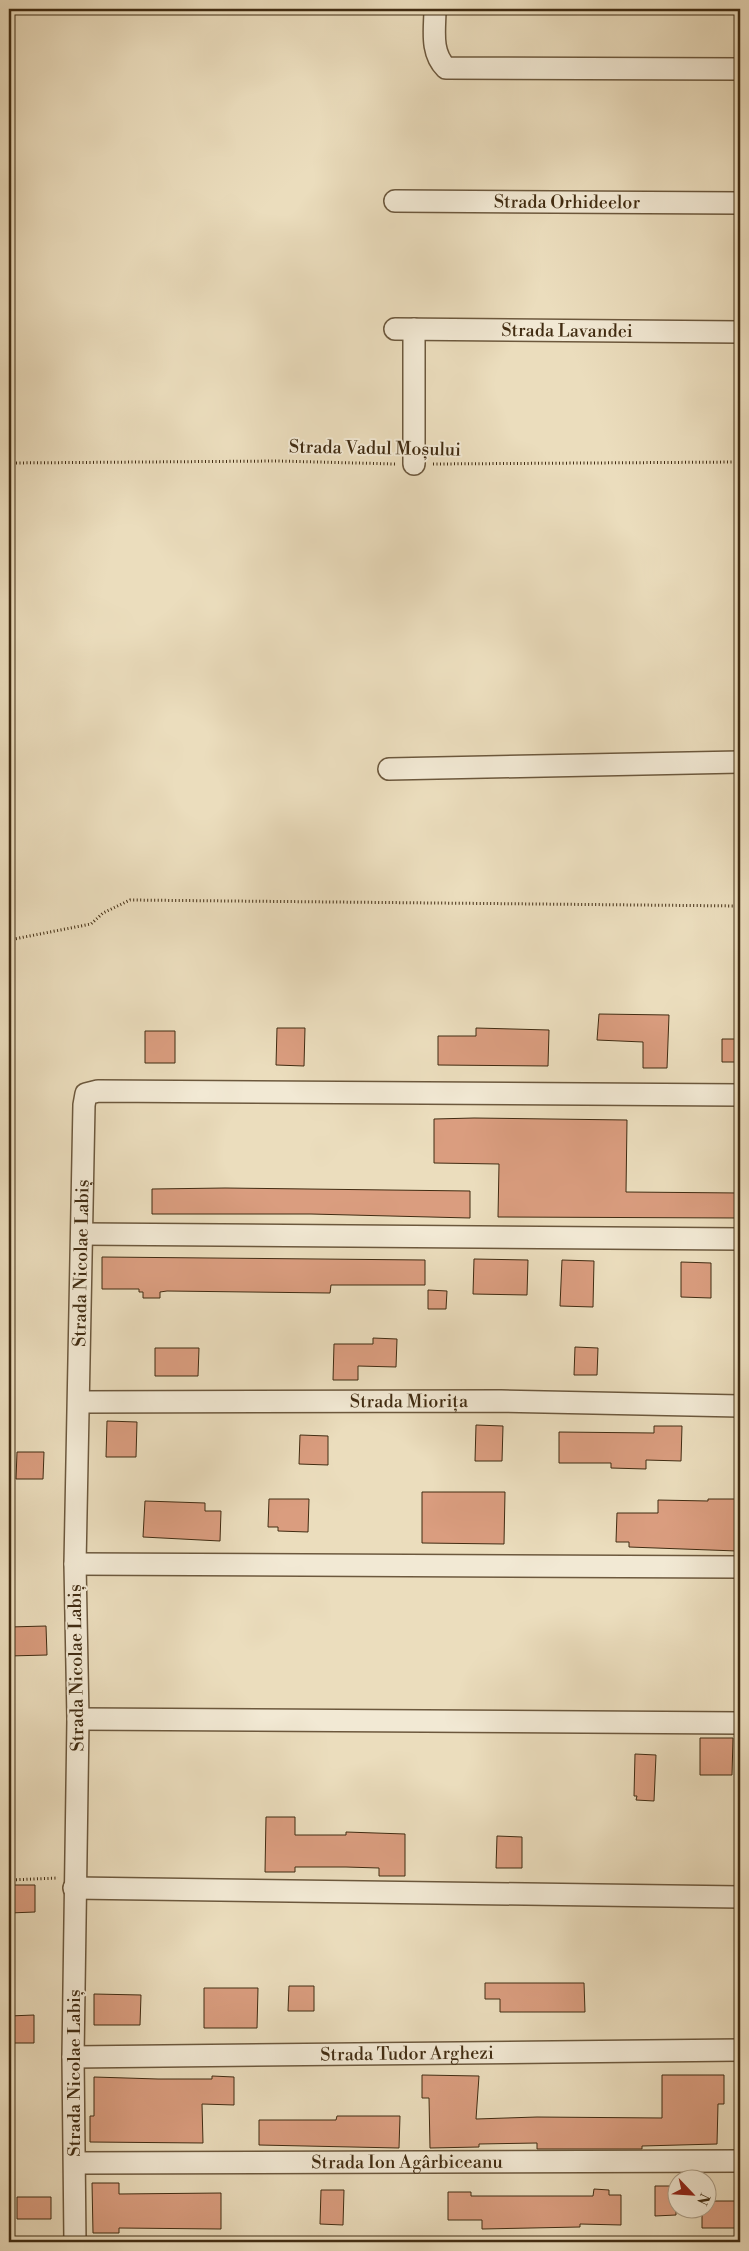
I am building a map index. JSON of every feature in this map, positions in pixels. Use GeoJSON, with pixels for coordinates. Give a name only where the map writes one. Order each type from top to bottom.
{"type":"FeatureCollection","features":[{"type":"Feature","properties":{"kind":"street"},"geometry":{"type":"LineString","coordinates":[[435,9],[434,47],[439,61],[446,68],[740,69]]}},
{"type":"Feature","properties":{"kind":"street","name":"Strada Orhideelor"},"geometry":{"type":"LineString","coordinates":[[395,201],[740,203]]}},
{"type":"Feature","properties":{"kind":"street","name":"Strada Lavandei"},"geometry":{"type":"LineString","coordinates":[[414,464],[405,329],[740,332]]}},
{"type":"Feature","properties":{"kind":"street"},"geometry":{"type":"LineString","coordinates":[[389,768],[740,762]]}},
{"type":"Feature","properties":{"kind":"street","name":"Strada Nicolae Labiș"},"geometry":{"type":"LineString","coordinates":[[75,2242],[73,2057],[78,1719],[75,1564],[84,1105],[86,1094],[108,1091],[740,1095]]}},
{"type":"Feature","properties":{"kind":"street"},"geometry":{"type":"LineString","coordinates":[[82,1234],[740,1239]]}},
{"type":"Feature","properties":{"kind":"street","name":"Strada Miorița"},"geometry":{"type":"LineString","coordinates":[[79,1402],[501,1401],[740,1406]]}},
{"type":"Feature","properties":{"kind":"street"},"geometry":{"type":"LineString","coordinates":[[75,1564],[740,1567]]}},
{"type":"Feature","properties":{"kind":"street"},"geometry":{"type":"LineString","coordinates":[[78,1719],[740,1723]]}},
{"type":"Feature","properties":{"kind":"street"},"geometry":{"type":"LineString","coordinates":[[75,1883],[740,1897]]}},
{"type":"Feature","properties":{"kind":"street","name":"Strada Tudor Arghezi"},"geometry":{"type":"LineString","coordinates":[[73,2057],[740,2050]]}},
{"type":"Feature","properties":{"kind":"street","name":"Strada Ion Agârbiceanu"},"geometry":{"type":"LineString","coordinates":[[75,2163],[740,2161]]}},
{"type":"Feature","properties":{"kind":"path","name":"Strada Vadul Moșului"},"geometry":{"type":"LineString","coordinates":[[9,463],[278,461],[414,464],[740,462]]}},
{"type":"Feature","properties":{"kind":"path"},"geometry":{"type":"LineString","coordinates":[[9,940],[91,924],[103,913],[130,900],[740,906]]}},
{"type":"Feature","properties":{"kind":"path"},"geometry":{"type":"LineString","coordinates":[[9,1880],[75,1883]]}},
{"type":"Feature","properties":{"kind":"building"},"geometry":{"type":"Polygon","coordinates":[[[599,1014],[669,1015],[667,1068],[643,1068],[643,1042],[597,1040],[599,1014]]]}},
{"type":"Feature","properties":{"kind":"building"},"geometry":{"type":"Polygon","coordinates":[[[277,1028],[305,1028],[304,1066],[276,1065],[277,1028]]]}},
{"type":"Feature","properties":{"kind":"building"},"geometry":{"type":"Polygon","coordinates":[[[476,1028],[549,1030],[548,1066],[438,1065],[438,1036],[476,1036],[476,1028]]]}},
{"type":"Feature","properties":{"kind":"building"},"geometry":{"type":"Polygon","coordinates":[[[145,1031],[175,1031],[175,1063],[145,1063],[145,1031]]]}},
{"type":"Feature","properties":{"kind":"building"},"geometry":{"type":"Polygon","coordinates":[[[722,1039],[740,1039],[740,1062],[722,1062],[722,1039]]]}},
{"type":"Feature","properties":{"kind":"building"},"geometry":{"type":"Polygon","coordinates":[[[434,1119],[627,1120],[626,1192],[740,1193],[740,1218],[498,1217],[499,1164],[434,1163],[434,1119]]]}},
{"type":"Feature","properties":{"kind":"building"},"geometry":{"type":"Polygon","coordinates":[[[152,1189],[470,1191],[470,1218],[311,1214],[152,1214],[152,1189]]]}},
{"type":"Feature","properties":{"kind":"building"},"geometry":{"type":"Polygon","coordinates":[[[102,1257],[425,1260],[425,1285],[331,1285],[330,1293],[167,1291],[160,1292],[160,1298],[143,1298],[143,1292],[139,1292],[139,1289],[102,1289],[102,1257]]]}},
{"type":"Feature","properties":{"kind":"building"},"geometry":{"type":"Polygon","coordinates":[[[474,1259],[528,1260],[527,1295],[473,1294],[474,1259]]]}},
{"type":"Feature","properties":{"kind":"building"},"geometry":{"type":"Polygon","coordinates":[[[562,1260],[594,1261],[593,1307],[560,1306],[562,1260]]]}},
{"type":"Feature","properties":{"kind":"building"},"geometry":{"type":"Polygon","coordinates":[[[681,1262],[711,1263],[711,1298],[681,1297],[681,1262]]]}},
{"type":"Feature","properties":{"kind":"building"},"geometry":{"type":"Polygon","coordinates":[[[428,1290],[447,1291],[446,1309],[428,1309],[428,1290]]]}},
{"type":"Feature","properties":{"kind":"building"},"geometry":{"type":"Polygon","coordinates":[[[373,1338],[397,1339],[396,1367],[358,1366],[358,1380],[333,1380],[334,1344],[373,1344],[373,1338]]]}},
{"type":"Feature","properties":{"kind":"building"},"geometry":{"type":"Polygon","coordinates":[[[575,1347],[598,1348],[597,1375],[574,1375],[575,1347]]]}},
{"type":"Feature","properties":{"kind":"building"},"geometry":{"type":"Polygon","coordinates":[[[155,1348],[199,1348],[198,1376],[155,1376],[155,1348]]]}},
{"type":"Feature","properties":{"kind":"building"},"geometry":{"type":"Polygon","coordinates":[[[107,1421],[137,1422],[136,1457],[106,1457],[107,1421]]]}},
{"type":"Feature","properties":{"kind":"building"},"geometry":{"type":"Polygon","coordinates":[[[476,1425],[503,1426],[502,1461],[475,1461],[476,1425]]]}},
{"type":"Feature","properties":{"kind":"building"},"geometry":{"type":"Polygon","coordinates":[[[654,1426],[682,1426],[681,1461],[646,1460],[646,1469],[611,1468],[611,1463],[559,1463],[559,1432],[654,1433],[654,1426]]]}},
{"type":"Feature","properties":{"kind":"building"},"geometry":{"type":"Polygon","coordinates":[[[300,1435],[328,1436],[328,1465],[299,1464],[300,1435]]]}},
{"type":"Feature","properties":{"kind":"building"},"geometry":{"type":"Polygon","coordinates":[[[17,1452],[44,1452],[43,1479],[16,1479],[17,1452]]]}},
{"type":"Feature","properties":{"kind":"building"},"geometry":{"type":"Polygon","coordinates":[[[422,1492],[505,1492],[504,1544],[422,1543],[422,1492]]]}},
{"type":"Feature","properties":{"kind":"building"},"geometry":{"type":"Polygon","coordinates":[[[269,1499],[309,1499],[308,1532],[278,1531],[278,1527],[268,1527],[269,1499]]]}},
{"type":"Feature","properties":{"kind":"building"},"geometry":{"type":"Polygon","coordinates":[[[708,1499],[737,1499],[737,1551],[629,1547],[629,1542],[616,1542],[617,1513],[658,1513],[658,1500],[708,1501],[708,1499]]]}},
{"type":"Feature","properties":{"kind":"building"},"geometry":{"type":"Polygon","coordinates":[[[145,1501],[205,1503],[205,1511],[221,1511],[220,1541],[143,1537],[145,1501]]]}},
{"type":"Feature","properties":{"kind":"building"},"geometry":{"type":"Polygon","coordinates":[[[46,1626],[47,1655],[9,1656],[9,1627],[46,1626]]]}},
{"type":"Feature","properties":{"kind":"building"},"geometry":{"type":"Polygon","coordinates":[[[700,1738],[733,1738],[732,1775],[700,1775],[700,1738]]]}},
{"type":"Feature","properties":{"kind":"building"},"geometry":{"type":"Polygon","coordinates":[[[635,1754],[656,1755],[654,1801],[636,1800],[637,1796],[634,1796],[635,1754]]]}},
{"type":"Feature","properties":{"kind":"building"},"geometry":{"type":"Polygon","coordinates":[[[266,1817],[295,1817],[295,1835],[346,1835],[346,1832],[405,1834],[405,1876],[379,1876],[379,1868],[346,1867],[295,1867],[295,1872],[265,1872],[266,1817]]]}},
{"type":"Feature","properties":{"kind":"building"},"geometry":{"type":"Polygon","coordinates":[[[497,1836],[522,1837],[522,1868],[496,1868],[497,1836]]]}},
{"type":"Feature","properties":{"kind":"building"},"geometry":{"type":"Polygon","coordinates":[[[9,1885],[35,1885],[35,1912],[9,1913],[9,1885]]]}},
{"type":"Feature","properties":{"kind":"building"},"geometry":{"type":"Polygon","coordinates":[[[485,1983],[584,1983],[585,2012],[500,2012],[500,1999],[485,1999],[485,1983]]]}},
{"type":"Feature","properties":{"kind":"building"},"geometry":{"type":"Polygon","coordinates":[[[289,1986],[314,1986],[314,2011],[288,2011],[289,1986]]]}},
{"type":"Feature","properties":{"kind":"building"},"geometry":{"type":"Polygon","coordinates":[[[204,1988],[258,1988],[257,2028],[204,2028],[204,1988]]]}},
{"type":"Feature","properties":{"kind":"building"},"geometry":{"type":"Polygon","coordinates":[[[94,1994],[141,1995],[140,2025],[94,2025],[94,1994]]]}},
{"type":"Feature","properties":{"kind":"building"},"geometry":{"type":"Polygon","coordinates":[[[34,2015],[34,2043],[9,2043],[9,2016],[34,2015]]]}},
{"type":"Feature","properties":{"kind":"building"},"geometry":{"type":"Polygon","coordinates":[[[422,2075],[479,2076],[476,2119],[537,2117],[662,2118],[662,2075],[724,2075],[724,2104],[718,2104],[717,2144],[642,2146],[642,2149],[537,2149],[537,2143],[479,2144],[479,2147],[430,2148],[429,2098],[422,2098],[422,2075]]]}},
{"type":"Feature","properties":{"kind":"building"},"geometry":{"type":"Polygon","coordinates":[[[212,2076],[234,2077],[234,2105],[202,2104],[203,2143],[90,2142],[90,2116],[94,2116],[94,2077],[212,2079],[212,2076]]]}},
{"type":"Feature","properties":{"kind":"building"},"geometry":{"type":"Polygon","coordinates":[[[337,2116],[400,2116],[399,2148],[259,2145],[259,2120],[336,2120],[337,2116]]]}},
{"type":"Feature","properties":{"kind":"building"},"geometry":{"type":"Polygon","coordinates":[[[92,2183],[119,2183],[119,2194],[221,2193],[221,2229],[119,2228],[119,2233],[93,2233],[92,2183]]]}},
{"type":"Feature","properties":{"kind":"building"},"geometry":{"type":"Polygon","coordinates":[[[655,2186],[666,2186],[666,2215],[655,2216],[655,2186]]]}},
{"type":"Feature","properties":{"kind":"building"},"geometry":{"type":"Polygon","coordinates":[[[594,2189],[609,2190],[609,2195],[621,2195],[621,2225],[580,2224],[580,2227],[482,2229],[482,2220],[448,2220],[448,2192],[471,2192],[471,2196],[593,2196],[594,2189]]]}},
{"type":"Feature","properties":{"kind":"building"},"geometry":{"type":"Polygon","coordinates":[[[321,2190],[344,2190],[343,2225],[320,2224],[321,2190]]]}},
{"type":"Feature","properties":{"kind":"building"},"geometry":{"type":"Polygon","coordinates":[[[17,2197],[51,2197],[51,2219],[17,2219],[17,2197]]]}},
{"type":"Feature","properties":{"kind":"building"},"geometry":{"type":"Polygon","coordinates":[[[716,2201],[740,2201],[740,2228],[702,2228],[702,2218],[716,2218],[716,2201]]]}}]}
